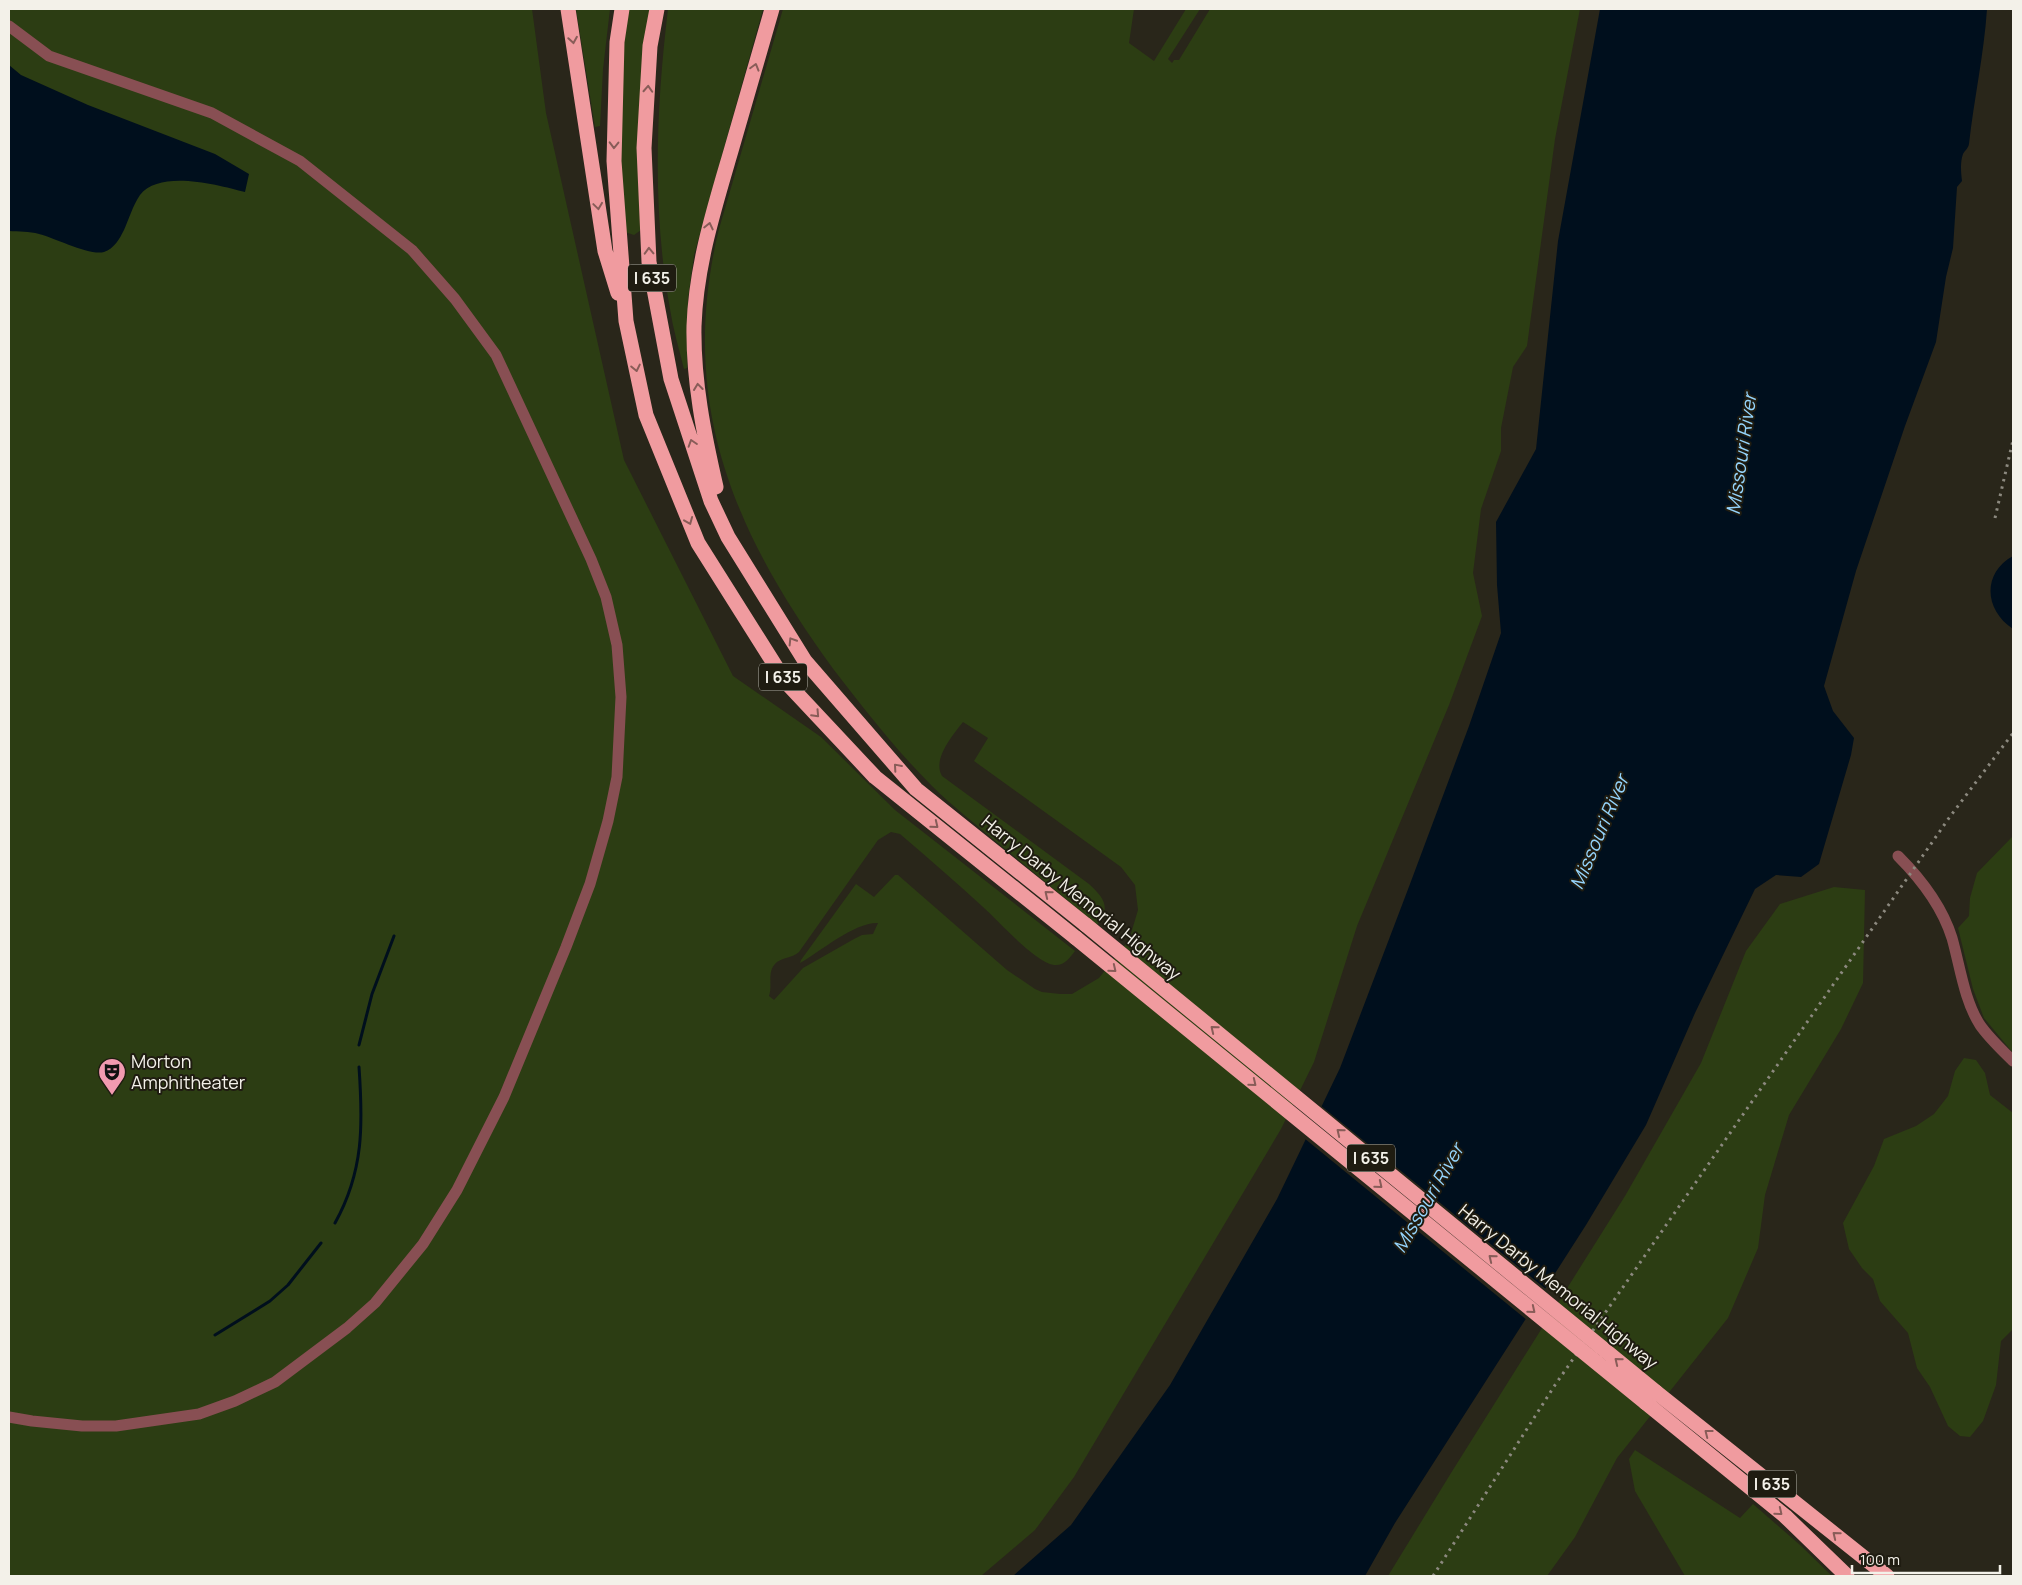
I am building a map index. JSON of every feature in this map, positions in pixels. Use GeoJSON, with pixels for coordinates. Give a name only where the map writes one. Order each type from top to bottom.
{"type":"FeatureCollection","features":[{"type":"Feature","properties":{"kind":"highway"},"geometry":{"type":"LineString","coordinates":[[568,9],[605,251],[626,320]]}},
{"type":"Feature","properties":{"kind":"highway","name":"Harry Darby Memorial Highway"},"geometry":{"type":"LineString","coordinates":[[622,9],[617,42],[614,161],[626,320],[646,415],[698,543],[785,681],[875,777],[1651,1398],[1887,1576]]}},
{"type":"Feature","properties":{"kind":"highway","name":"Harry Darby Memorial Highway"},"geometry":{"type":"LineString","coordinates":[[657,9],[650,46],[644,148],[649,262],[672,379],[712,501],[728,538],[804,662],[916,789],[1086,924],[1651,1398],[1785,1516],[1847,1576]]}},
{"type":"Feature","properties":{"kind":"highway"},"geometry":{"type":"LineString","coordinates":[[728,538],[706,443],[697,381],[694,326],[700,271],[710,222],[772,9]]}},
{"type":"Feature","properties":{"kind":"street"},"geometry":{"type":"LineString","coordinates":[[9,26],[50,56],[212,113],[300,161],[412,250],[455,300],[496,355],[504,372],[590,558],[606,597],[617,645],[621,697],[617,777],[608,822],[590,884],[566,948],[504,1097],[457,1190],[423,1244],[375,1303],[347,1328],[274,1382],[235,1401],[199,1414],[116,1426],[82,1426],[32,1422],[9,1417]]}},
{"type":"Feature","properties":{"kind":"street"},"geometry":{"type":"LineString","coordinates":[[1898,856],[1913,870],[1935,900],[1951,935],[1969,1000],[1979,1023],[1990,1038],[2013,1062]]}},
{"type":"Feature","properties":{"kind":"green space"},"geometry":{"type":"Polygon","coordinates":[[[9,9],[532,9],[546,113],[624,460],[733,676],[821,737],[895,810],[1075,951],[1071,957],[1058,965],[1046,962],[1036,956],[963,888],[900,834],[891,832],[878,840],[799,952],[780,960],[774,966],[771,974],[769,996],[774,1000],[803,968],[862,935],[873,934],[878,923],[859,927],[849,932],[800,963],[856,884],[874,897],[895,875],[898,875],[1007,970],[1035,989],[1042,992],[1060,994],[1072,994],[1099,978],[1129,940],[1138,910],[1135,885],[1121,867],[974,761],[988,738],[963,722],[949,740],[942,755],[940,769],[942,776],[1089,884],[1102,898],[1104,903],[1105,908],[1102,919],[1097,925],[965,816],[932,786],[893,744],[834,670],[798,618],[768,567],[742,515],[723,462],[710,408],[705,351],[708,292],[719,229],[783,9],[1134,9],[1129,43],[1154,61],[1186,9],[1200,9],[1168,59],[1172,63],[1174,60],[1179,60],[1210,9],[1580,9],[1555,139],[1527,346],[1513,367],[1501,428],[1501,451],[1481,509],[1473,573],[1482,616],[1449,705],[1357,926],[1314,1062],[1281,1129],[1074,1477],[1035,1530],[981,1576],[9,1576],[9,9]]]}},
{"type":"Feature","properties":{"kind":"green space"},"geometry":{"type":"Polygon","coordinates":[[[576,9],[610,9],[603,69],[600,126],[595,127],[576,9]]]}},
{"type":"Feature","properties":{"kind":"green space"},"geometry":{"type":"Polygon","coordinates":[[[629,9],[650,9],[641,230],[634,235],[625,232],[618,163],[623,50],[629,9]]]}},
{"type":"Feature","properties":{"kind":"green space"},"geometry":{"type":"Polygon","coordinates":[[[668,9],[763,9],[694,255],[688,299],[687,368],[684,369],[673,324],[664,272],[658,197],[661,84],[668,9]]]}},
{"type":"Feature","properties":{"kind":"green space"},"geometry":{"type":"Polygon","coordinates":[[[2013,836],[2013,1053],[1984,1018],[1973,989],[1958,928],[1969,916],[1970,898],[1977,873],[2013,836]]]}},
{"type":"Feature","properties":{"kind":"green space"},"geometry":{"type":"Polygon","coordinates":[[[1834,887],[1865,890],[1863,983],[1841,1029],[1789,1115],[1765,1195],[1758,1248],[1728,1318],[1617,1458],[1575,1537],[1547,1576],[1388,1576],[1625,1196],[1701,1063],[1746,951],[1780,904],[1834,887]]]}},
{"type":"Feature","properties":{"kind":"green space"},"geometry":{"type":"Polygon","coordinates":[[[1964,1058],[1976,1060],[1985,1073],[1990,1095],[2013,1113],[2013,1329],[2001,1341],[1996,1385],[1983,1421],[1970,1437],[1960,1436],[1948,1426],[1930,1387],[1917,1368],[1908,1333],[1880,1301],[1873,1279],[1862,1268],[1849,1249],[1843,1223],[1874,1166],[1884,1139],[1916,1126],[1934,1114],[1948,1096],[1955,1071],[1964,1058]]]}},
{"type":"Feature","properties":{"kind":"green space"},"geometry":{"type":"Polygon","coordinates":[[[1635,1450],[1740,1518],[1753,1504],[1832,1576],[1685,1576],[1635,1491],[1629,1459],[1635,1450]]]}},
{"type":"Feature","properties":{"kind":"water","name":"Missouri River"},"geometry":{"type":"Polygon","coordinates":[[[1600,9],[1987,9],[1984,43],[1969,144],[1962,157],[1962,181],[1957,187],[1953,248],[1946,277],[1936,342],[1905,426],[1856,571],[1824,686],[1833,711],[1854,738],[1851,755],[1819,864],[1801,877],[1776,875],[1755,889],[1695,1013],[1646,1125],[1586,1225],[1395,1523],[1365,1576],[1013,1576],[1071,1525],[1170,1385],[1277,1199],[1340,1068],[1410,884],[1469,726],[1501,633],[1497,585],[1496,522],[1536,449],[1558,241],[1600,9]]]}},
{"type":"Feature","properties":{"kind":"water"},"geometry":{"type":"Polygon","coordinates":[[[9,65],[21,75],[88,105],[215,154],[249,174],[245,192],[190,181],[161,183],[149,187],[140,195],[119,240],[111,248],[98,253],[35,233],[9,231],[9,65]]]}},
{"type":"Feature","properties":{"kind":"water"},"geometry":{"type":"Polygon","coordinates":[[[2013,556],[2013,629],[1996,612],[1990,592],[1996,572],[2003,563],[2013,556]]]}},
{"type":"Feature","properties":{"kind":"pier"},"geometry":{"type":"Polygon","coordinates":[[[1320,1105],[1547,1290],[1528,1321],[1304,1138],[1320,1105]]]}},
{"type":"Feature","properties":{"kind":"waterway"},"geometry":{"type":"LineString","coordinates":[[359,1045],[372,994],[394,936]]}},
{"type":"Feature","properties":{"kind":"waterway"},"geometry":{"type":"LineString","coordinates":[[335,1223],[352,1185],[359,1147],[361,1128],[359,1067]]}},
{"type":"Feature","properties":{"kind":"waterway"},"geometry":{"type":"LineString","coordinates":[[215,1335],[270,1301],[288,1285],[321,1243]]}},
{"type":"Feature","properties":{"kind":"railway"},"geometry":{"type":"LineString","coordinates":[[1995,518],[2013,440]]}},
{"type":"Feature","properties":{"kind":"railway"},"geometry":{"type":"LineString","coordinates":[[1433,1576],[1555,1385],[1949,818],[2013,733]]}},
{"type":"Feature","properties":{"kind":"place","name":"Morton Amphitheater"},"geometry":{"type":"Point","coordinates":[112,1096]}}]}
